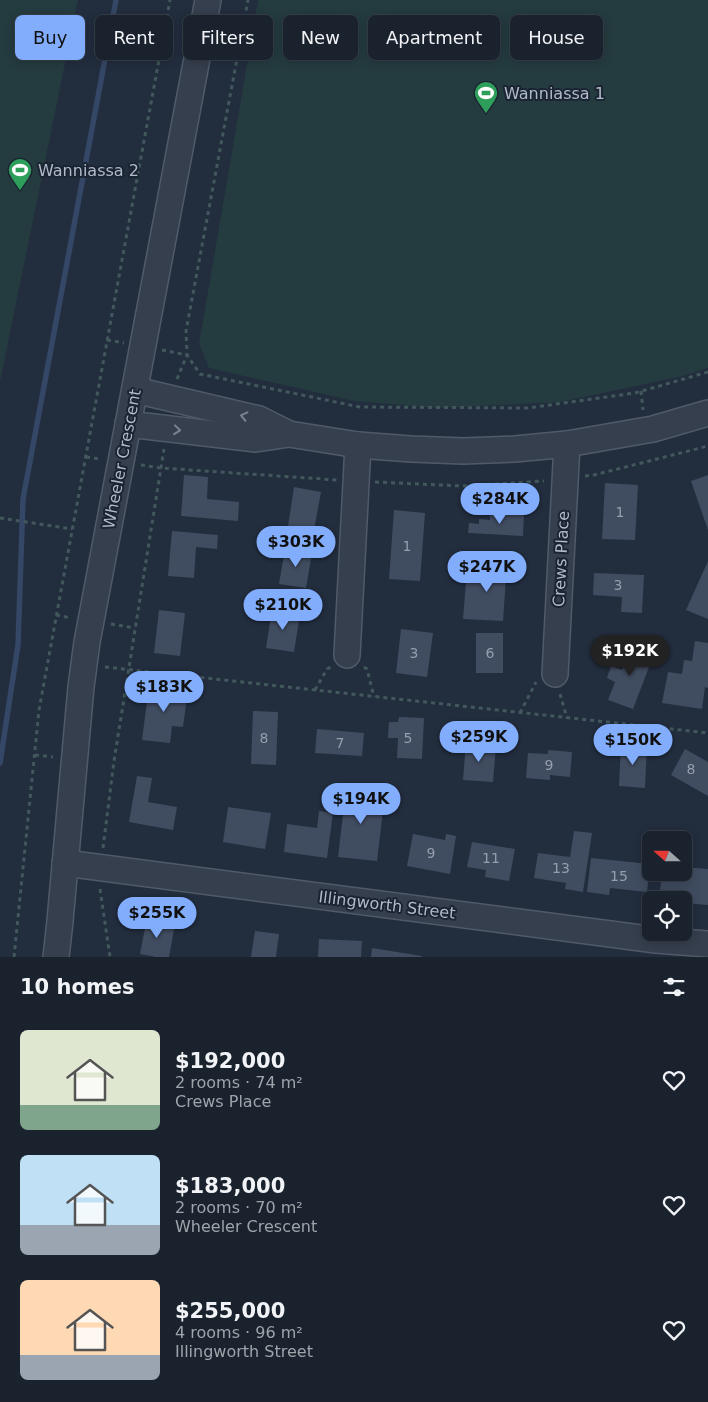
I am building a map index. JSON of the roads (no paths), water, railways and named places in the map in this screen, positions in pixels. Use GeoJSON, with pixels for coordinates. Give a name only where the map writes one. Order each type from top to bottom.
{"type":"FeatureCollection","features":[{"type":"Feature","properties":{"kind":"street","name":"Wheeler Crescent"},"geometry":{"type":"LineString","coordinates":[[56,957],[81,687],[87,642],[208,0]]}},
{"type":"Feature","properties":{"kind":"street"},"geometry":{"type":"LineString","coordinates":[[135,390],[259,419],[289,434],[358,445],[411,449],[463,451],[567,444],[654,429],[708,413]]}},
{"type":"Feature","properties":{"kind":"street"},"geometry":{"type":"LineString","coordinates":[[128,424],[256,439],[289,434]]}},
{"type":"Feature","properties":{"kind":"street","name":"Crews Place"},"geometry":{"type":"LineString","coordinates":[[555,674],[567,444]]}},
{"type":"Feature","properties":{"kind":"street"},"geometry":{"type":"LineString","coordinates":[[348,655],[358,445]]}},
{"type":"Feature","properties":{"kind":"street","name":"Illingworth Street"},"geometry":{"type":"LineString","coordinates":[[65,863],[656,940],[708,944]]}},
{"type":"Feature","properties":{"kind":"street","name":"Wheeler Crescent"},"geometry":{"type":"LineString","coordinates":[[60,921],[66,957]]}},
{"type":"Feature","properties":{"kind":"waterway"},"geometry":{"type":"LineString","coordinates":[[0,763],[18,645],[23,499],[116,0]]}},
{"type":"Feature","properties":{"kind":"place","name":"Wanniassa 1"},"geometry":{"type":"Point","coordinates":[486,114]}},
{"type":"Feature","properties":{"kind":"place","name":"Wanniassa 2"},"geometry":{"type":"Point","coordinates":[20,191]}}]}
